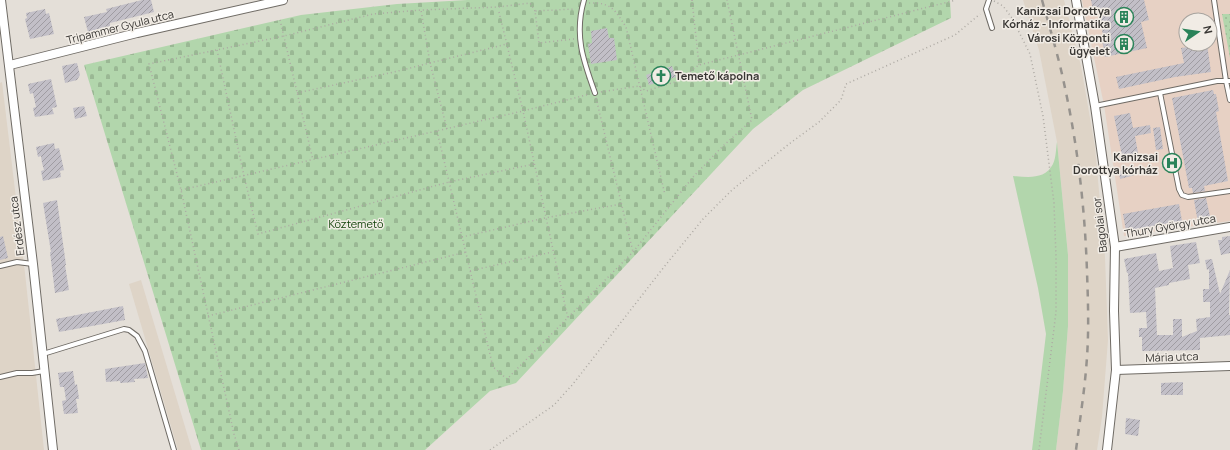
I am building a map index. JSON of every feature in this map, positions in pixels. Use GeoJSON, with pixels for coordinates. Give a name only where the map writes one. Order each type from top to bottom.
{"type":"FeatureCollection","features":[{"type":"Feature","properties":{"kind":"street","name":"Tripammer Gyula utca"},"geometry":{"type":"LineString","coordinates":[[10,65],[247,4],[283,0]]}},
{"type":"Feature","properties":{"kind":"street","name":"Bagolai sor"},"geometry":{"type":"LineString","coordinates":[[1076,0],[1095,106],[1115,247],[1114,311],[1116,370],[1107,450]]}},
{"type":"Feature","properties":{"kind":"street","name":"Erdész utca"},"geometry":{"type":"LineString","coordinates":[[1,4],[10,65],[54,450]]}},
{"type":"Feature","properties":{"kind":"street","name":"Thury György utca"},"geometry":{"type":"LineString","coordinates":[[1115,247],[1230,227]]}},
{"type":"Feature","properties":{"kind":"street","name":"Mária utca"},"geometry":{"type":"LineString","coordinates":[[1116,370],[1230,366]]}},
{"type":"Feature","properties":{"kind":"lane"},"geometry":{"type":"LineString","coordinates":[[989,0],[986,9],[992,28]]}},
{"type":"Feature","properties":{"kind":"lane"},"geometry":{"type":"LineString","coordinates":[[1214,0],[1230,100]]}},
{"type":"Feature","properties":{"kind":"lane"},"geometry":{"type":"LineString","coordinates":[[583,2],[579,20],[580,38],[585,66],[595,93]]}},
{"type":"Feature","properties":{"kind":"lane"},"geometry":{"type":"LineString","coordinates":[[1095,106],[1217,80],[1228,81]]}},
{"type":"Feature","properties":{"kind":"lane"},"geometry":{"type":"LineString","coordinates":[[1160,93],[1179,189],[1182,195],[1188,197],[1230,191]]}},
{"type":"Feature","properties":{"kind":"lane"},"geometry":{"type":"LineString","coordinates":[[0,266],[17,262],[33,264]]}},
{"type":"Feature","properties":{"kind":"lane"},"geometry":{"type":"LineString","coordinates":[[43,354],[124,329],[133,332],[140,340],[147,358],[174,450]]}},
{"type":"Feature","properties":{"kind":"lane"},"geometry":{"type":"LineString","coordinates":[[0,377],[17,373],[44,371]]}},
{"type":"Feature","properties":{"kind":"path"},"geometry":{"type":"LineString","coordinates":[[692,0],[699,65]]}},
{"type":"Feature","properties":{"kind":"path"},"geometry":{"type":"LineString","coordinates":[[437,131],[493,367],[507,379],[633,252],[693,177],[723,146],[752,120],[727,0]]}},
{"type":"Feature","properties":{"kind":"path"},"geometry":{"type":"LineString","coordinates":[[181,190],[595,93],[639,86],[646,91],[675,82],[699,65],[956,0]]}},
{"type":"Feature","properties":{"kind":"path"},"geometry":{"type":"LineString","coordinates":[[993,0],[1003,6],[1012,18],[1030,54],[1043,116],[1054,203],[1056,312],[1039,450]]}},
{"type":"Feature","properties":{"kind":"path"},"geometry":{"type":"LineString","coordinates":[[583,2],[602,3],[615,11],[626,27],[665,195]]}},
{"type":"Feature","properties":{"kind":"path"},"geometry":{"type":"LineString","coordinates":[[239,450],[234,434],[181,190],[149,64],[284,36],[372,14],[421,10],[498,7],[530,3],[535,11],[539,42],[580,38]]}},
{"type":"Feature","properties":{"kind":"path"},"geometry":{"type":"LineString","coordinates":[[535,11],[581,9]]}},
{"type":"Feature","properties":{"kind":"path"},"geometry":{"type":"LineString","coordinates":[[490,450],[554,405],[573,384],[702,219],[732,190],[819,122],[841,100],[846,84],[955,35],[986,9]]}},
{"type":"Feature","properties":{"kind":"path"},"geometry":{"type":"LineString","coordinates":[[421,10],[430,63],[447,128]]}},
{"type":"Feature","properties":{"kind":"path"},"geometry":{"type":"LineString","coordinates":[[499,12],[523,111],[552,252],[568,319]]}},
{"type":"Feature","properties":{"kind":"path"},"geometry":{"type":"LineString","coordinates":[[280,20],[313,160]]}},
{"type":"Feature","properties":{"kind":"path"},"geometry":{"type":"LineString","coordinates":[[297,93],[379,76],[506,44]]}},
{"type":"Feature","properties":{"kind":"path"},"geometry":{"type":"LineString","coordinates":[[218,50],[244,176],[258,234],[449,182],[534,164]]}},
{"type":"Feature","properties":{"kind":"path"},"geometry":{"type":"LineString","coordinates":[[595,93],[633,252]]}},
{"type":"Feature","properties":{"kind":"path"},"geometry":{"type":"LineString","coordinates":[[462,237],[545,218],[621,204]]}},
{"type":"Feature","properties":{"kind":"path"},"geometry":{"type":"LineString","coordinates":[[208,316],[466,252]]}},
{"type":"Feature","properties":{"kind":"path"},"geometry":{"type":"LineString","coordinates":[[470,271],[552,252]]}},
{"type":"Feature","properties":{"kind":"shaded area"},"geometry":{"type":"Polygon","coordinates":[[[1023,0],[1064,0],[1081,66],[1095,147],[1105,257],[1108,340],[1102,417],[1097,450],[1056,450],[1063,391],[1068,326],[1068,255],[1057,142],[1039,50],[1023,0]]]}},
{"type":"Feature","properties":{"kind":"shaded area","name":"Kanizsai Dorottya kórház"},"geometry":{"type":"Polygon","coordinates":[[[1082,0],[1230,0],[1230,221],[1124,236],[1104,105],[1082,0]]]}},
{"type":"Feature","properties":{"kind":"shaded area"},"geometry":{"type":"Polygon","coordinates":[[[2,82],[44,450],[0,450],[0,83],[2,82]]]}},
{"type":"Feature","properties":{"kind":"shaded area"},"geometry":{"type":"Polygon","coordinates":[[[141,280],[192,450],[178,450],[129,284],[141,280]]]}},
{"type":"Feature","properties":{"kind":"green space","name":"Köztemető"},"geometry":{"type":"Polygon","coordinates":[[[467,0],[950,0],[951,18],[803,90],[753,129],[516,383],[490,391],[425,450],[201,450],[84,65],[301,15],[397,4],[467,0]]]}},
{"type":"Feature","properties":{"kind":"green space"},"geometry":{"type":"Polygon","coordinates":[[[1222,14],[1230,14],[1230,58],[1222,14]]]}},
{"type":"Feature","properties":{"kind":"green space"},"geometry":{"type":"Polygon","coordinates":[[[1057,142],[1068,255],[1068,326],[1063,391],[1056,450],[1032,450],[1046,334],[1038,288],[1013,176],[1036,176],[1045,173],[1050,169],[1054,162],[1057,142]]]}},
{"type":"Feature","properties":{"kind":"building"},"geometry":{"type":"Polygon","coordinates":[[[142,0],[151,0],[154,12],[110,23],[110,26],[88,32],[84,17],[107,12],[106,9],[142,0]]]}},
{"type":"Feature","properties":{"kind":"building"},"geometry":{"type":"Polygon","coordinates":[[[1091,0],[1144,0],[1149,20],[1141,22],[1147,48],[1105,57],[1102,40],[1104,40],[1099,14],[1094,15],[1091,0]]]}},
{"type":"Feature","properties":{"kind":"building"},"geometry":{"type":"Polygon","coordinates":[[[45,9],[46,14],[49,13],[54,34],[30,39],[25,19],[27,18],[26,13],[45,9]]]}},
{"type":"Feature","properties":{"kind":"building"},"geometry":{"type":"Polygon","coordinates":[[[607,28],[609,38],[614,38],[617,60],[591,64],[588,44],[592,43],[591,31],[607,28]]]}},
{"type":"Feature","properties":{"kind":"building"},"geometry":{"type":"Polygon","coordinates":[[[1182,52],[1208,52],[1211,72],[1175,77],[1119,89],[1116,77],[1184,63],[1182,52]]]}},
{"type":"Feature","properties":{"kind":"building"},"geometry":{"type":"Polygon","coordinates":[[[77,63],[80,75],[77,80],[65,83],[62,66],[77,63]]]}},
{"type":"Feature","properties":{"kind":"building","name":"Temető kápolna"},"geometry":{"type":"Polygon","coordinates":[[[672,66],[676,77],[649,85],[646,75],[672,66]]]}},
{"type":"Feature","properties":{"kind":"building"},"geometry":{"type":"Polygon","coordinates":[[[51,79],[57,107],[52,108],[54,114],[35,117],[33,108],[36,107],[33,93],[30,94],[28,84],[51,79]]]}},
{"type":"Feature","properties":{"kind":"building"},"geometry":{"type":"Polygon","coordinates":[[[1213,90],[1214,94],[1216,94],[1219,111],[1216,112],[1228,181],[1204,186],[1205,191],[1193,193],[1192,188],[1189,188],[1172,98],[1213,90]]]}},
{"type":"Feature","properties":{"kind":"building"},"geometry":{"type":"Polygon","coordinates":[[[84,106],[87,116],[75,119],[73,108],[84,106]]]}},
{"type":"Feature","properties":{"kind":"building"},"geometry":{"type":"Polygon","coordinates":[[[1130,113],[1133,128],[1150,125],[1151,133],[1135,136],[1138,153],[1122,156],[1114,116],[1130,113]]]}},
{"type":"Feature","properties":{"kind":"building"},"geometry":{"type":"Polygon","coordinates":[[[1160,127],[1163,149],[1156,150],[1153,128],[1160,127]]]}},
{"type":"Feature","properties":{"kind":"building"},"geometry":{"type":"Polygon","coordinates":[[[54,143],[55,149],[59,148],[64,170],[60,171],[61,177],[43,181],[41,171],[44,170],[41,156],[38,157],[36,147],[54,143]]]}},
{"type":"Feature","properties":{"kind":"building"},"geometry":{"type":"Polygon","coordinates":[[[1133,168],[1135,175],[1120,179],[1119,171],[1133,168]]]}},
{"type":"Feature","properties":{"kind":"building"},"geometry":{"type":"Polygon","coordinates":[[[1206,198],[1211,221],[1198,223],[1194,200],[1206,198]]]}},
{"type":"Feature","properties":{"kind":"building"},"geometry":{"type":"Polygon","coordinates":[[[57,200],[69,290],[55,293],[51,252],[43,203],[57,200]]]}},
{"type":"Feature","properties":{"kind":"building"},"geometry":{"type":"Polygon","coordinates":[[[1179,204],[1182,221],[1126,231],[1123,214],[1179,204]]]}},
{"type":"Feature","properties":{"kind":"building"},"geometry":{"type":"Polygon","coordinates":[[[3,236],[8,258],[0,260],[0,237],[3,236]]]}},
{"type":"Feature","properties":{"kind":"building"},"geometry":{"type":"Polygon","coordinates":[[[1230,236],[1230,253],[1221,255],[1218,240],[1222,240],[1222,237],[1230,236]]]}},
{"type":"Feature","properties":{"kind":"building"},"geometry":{"type":"Polygon","coordinates":[[[1196,242],[1200,263],[1188,265],[1190,279],[1169,283],[1169,285],[1155,288],[1157,335],[1173,335],[1173,319],[1182,319],[1182,337],[1197,331],[1196,319],[1210,317],[1210,302],[1203,302],[1203,289],[1209,289],[1209,269],[1207,270],[1205,260],[1212,259],[1220,294],[1230,270],[1230,335],[1200,338],[1200,350],[1142,351],[1142,337],[1139,337],[1139,328],[1147,328],[1146,312],[1130,313],[1128,273],[1124,259],[1156,253],[1159,271],[1173,268],[1170,246],[1196,242]]]}},
{"type":"Feature","properties":{"kind":"building"},"geometry":{"type":"Polygon","coordinates":[[[123,306],[125,320],[59,332],[56,319],[123,306]]]}},
{"type":"Feature","properties":{"kind":"building"},"geometry":{"type":"Polygon","coordinates":[[[145,363],[148,378],[134,379],[135,382],[106,382],[105,369],[145,363]]]}},
{"type":"Feature","properties":{"kind":"building"},"geometry":{"type":"Polygon","coordinates":[[[73,371],[79,399],[76,399],[78,413],[64,414],[62,401],[66,400],[64,387],[60,387],[58,373],[73,371]]]}},
{"type":"Feature","properties":{"kind":"building"},"geometry":{"type":"Polygon","coordinates":[[[1183,382],[1183,395],[1161,395],[1161,383],[1183,382]]]}},
{"type":"Feature","properties":{"kind":"building"},"geometry":{"type":"Polygon","coordinates":[[[1126,418],[1140,420],[1138,436],[1125,434],[1126,418]]]}},
{"type":"Feature","properties":{"kind":"railway"},"geometry":{"type":"LineString","coordinates":[[1042,0],[1060,66],[1070,111],[1085,226],[1088,293],[1088,346],[1076,450]]}},
{"type":"Feature","properties":{"kind":"place","name":"Kanizsai Dorottya Kórház - Informatika"},"geometry":{"type":"Point","coordinates":[1124,17]}},
{"type":"Feature","properties":{"kind":"place","name":"Városi Központi ügyelet"},"geometry":{"type":"Point","coordinates":[1124,44]}},
{"type":"Feature","properties":{"kind":"place","name":"Temető kápolna"},"geometry":{"type":"Point","coordinates":[661,76]}},
{"type":"Feature","properties":{"kind":"place","name":"Kanizsai Dorottya kórház"},"geometry":{"type":"Point","coordinates":[1172,163]}}]}
